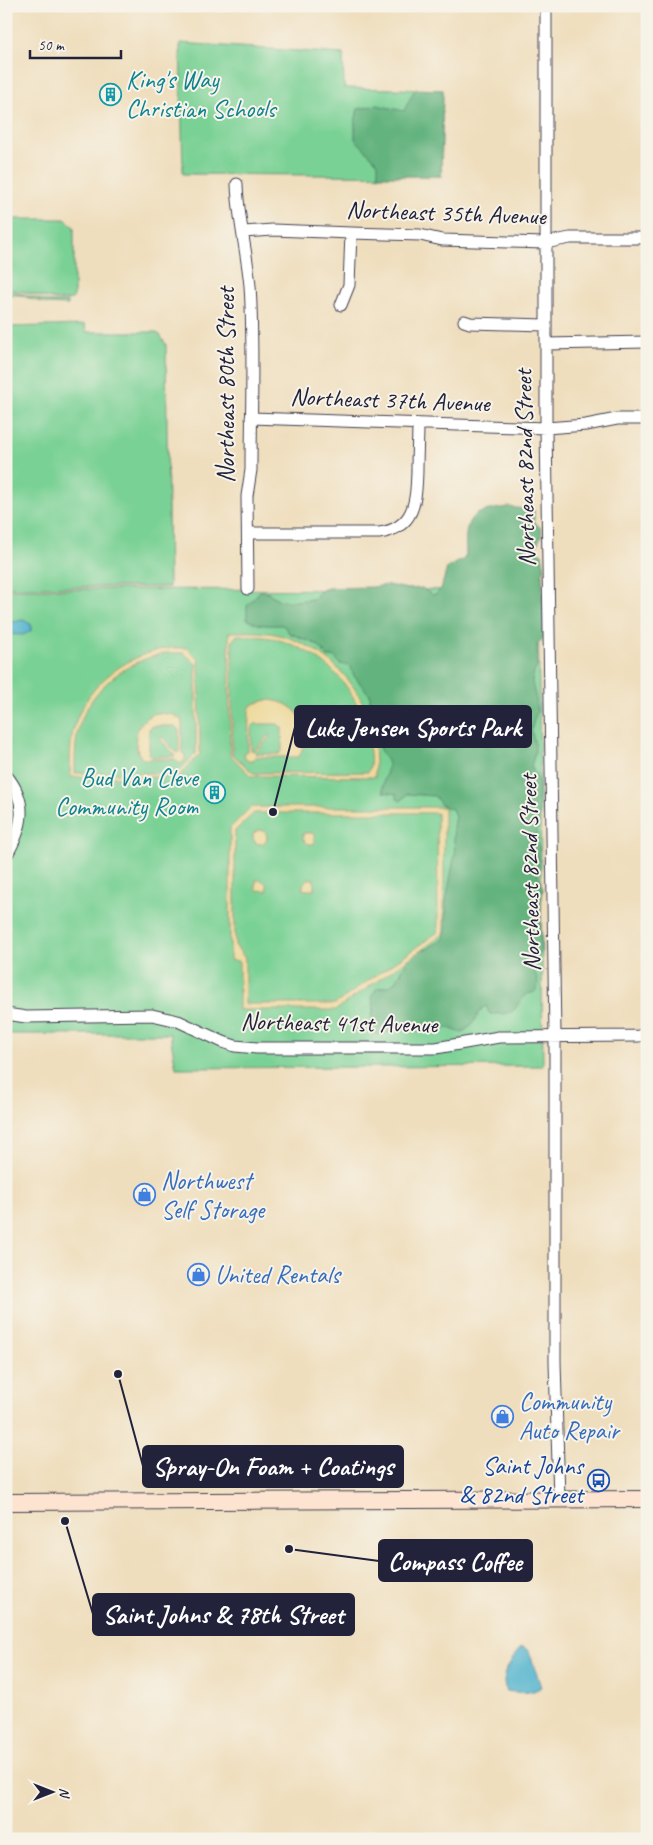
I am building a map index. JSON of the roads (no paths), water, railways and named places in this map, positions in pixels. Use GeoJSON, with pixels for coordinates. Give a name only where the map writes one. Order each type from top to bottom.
{"type":"FeatureCollection","features":[{"type":"Feature","properties":{"kind":"main road"},"geometry":{"type":"LineString","coordinates":[[6,1502],[647,1499]]}},
{"type":"Feature","properties":{"kind":"street","name":"Northeast 82nd Street"},"geometry":{"type":"LineString","coordinates":[[546,6],[545,325],[555,1036],[555,1362],[559,1499]]}},
{"type":"Feature","properties":{"kind":"street","name":"Northeast 80th Street"},"geometry":{"type":"LineString","coordinates":[[236,184],[250,288],[251,470],[248,496],[248,589]]}},
{"type":"Feature","properties":{"kind":"street","name":"Northeast 35th Avenue"},"geometry":{"type":"LineString","coordinates":[[243,232],[273,230],[351,232],[420,235],[442,240],[545,243],[570,238],[647,238]]}},
{"type":"Feature","properties":{"kind":"street"},"geometry":{"type":"LineString","coordinates":[[341,305],[349,285],[351,232]]}},
{"type":"Feature","properties":{"kind":"street"},"geometry":{"type":"LineString","coordinates":[[464,321],[470,323],[545,325]]}},
{"type":"Feature","properties":{"kind":"street"},"geometry":{"type":"LineString","coordinates":[[546,344],[647,342]]}},
{"type":"Feature","properties":{"kind":"street","name":"Northeast 37th Avenue"},"geometry":{"type":"LineString","coordinates":[[251,418],[546,428],[586,426],[616,419],[647,418]]}},
{"type":"Feature","properties":{"kind":"street"},"geometry":{"type":"LineString","coordinates":[[248,533],[379,533],[395,529],[409,517],[415,502],[418,424]]}},
{"type":"Feature","properties":{"kind":"street"},"geometry":{"type":"LineString","coordinates":[[6,775],[17,792],[22,808],[18,834],[6,856]]}},
{"type":"Feature","properties":{"kind":"street","name":"Northeast 41st Avenue"},"geometry":{"type":"LineString","coordinates":[[6,1014],[26,1017],[152,1015],[178,1021],[224,1042],[257,1048],[436,1048],[500,1037],[639,1036],[647,1033]]}},
{"type":"Feature","properties":{"kind":"water"},"geometry":{"type":"Polygon","coordinates":[[[23,620],[31,624],[31,631],[23,635],[6,634],[6,623],[23,620]]]}},
{"type":"Feature","properties":{"kind":"water"},"geometry":{"type":"Polygon","coordinates":[[[523,1647],[529,1651],[541,1687],[529,1692],[507,1691],[504,1680],[507,1669],[520,1648],[523,1647]]]}},
{"type":"Feature","properties":{"kind":"place","name":"King's Way Christian Schools"},"geometry":{"type":"Point","coordinates":[110,94]}},
{"type":"Feature","properties":{"kind":"place","name":"Bud Van Cleve Community Room"},"geometry":{"type":"Point","coordinates":[214,792]}},
{"type":"Feature","properties":{"kind":"place","name":"Luke Jensen Sports Park"},"geometry":{"type":"Point","coordinates":[273,812]}},
{"type":"Feature","properties":{"kind":"place","name":"Northwest Self Storage"},"geometry":{"type":"Point","coordinates":[145,1195]}},
{"type":"Feature","properties":{"kind":"place","name":"United Rentals"},"geometry":{"type":"Point","coordinates":[199,1275]}},
{"type":"Feature","properties":{"kind":"place","name":"Spray-On Foam + Coatings"},"geometry":{"type":"Point","coordinates":[118,1374]}},
{"type":"Feature","properties":{"kind":"place","name":"Community Auto Repair"},"geometry":{"type":"Point","coordinates":[503,1416]}},
{"type":"Feature","properties":{"kind":"place","name":"Saint Johns & 82nd Street"},"geometry":{"type":"Point","coordinates":[599,1480]}},
{"type":"Feature","properties":{"kind":"place","name":"Saint Johns & 78th Street"},"geometry":{"type":"Point","coordinates":[65,1521]}},
{"type":"Feature","properties":{"kind":"place","name":"Compass Coffee"},"geometry":{"type":"Point","coordinates":[289,1549]}}]}
